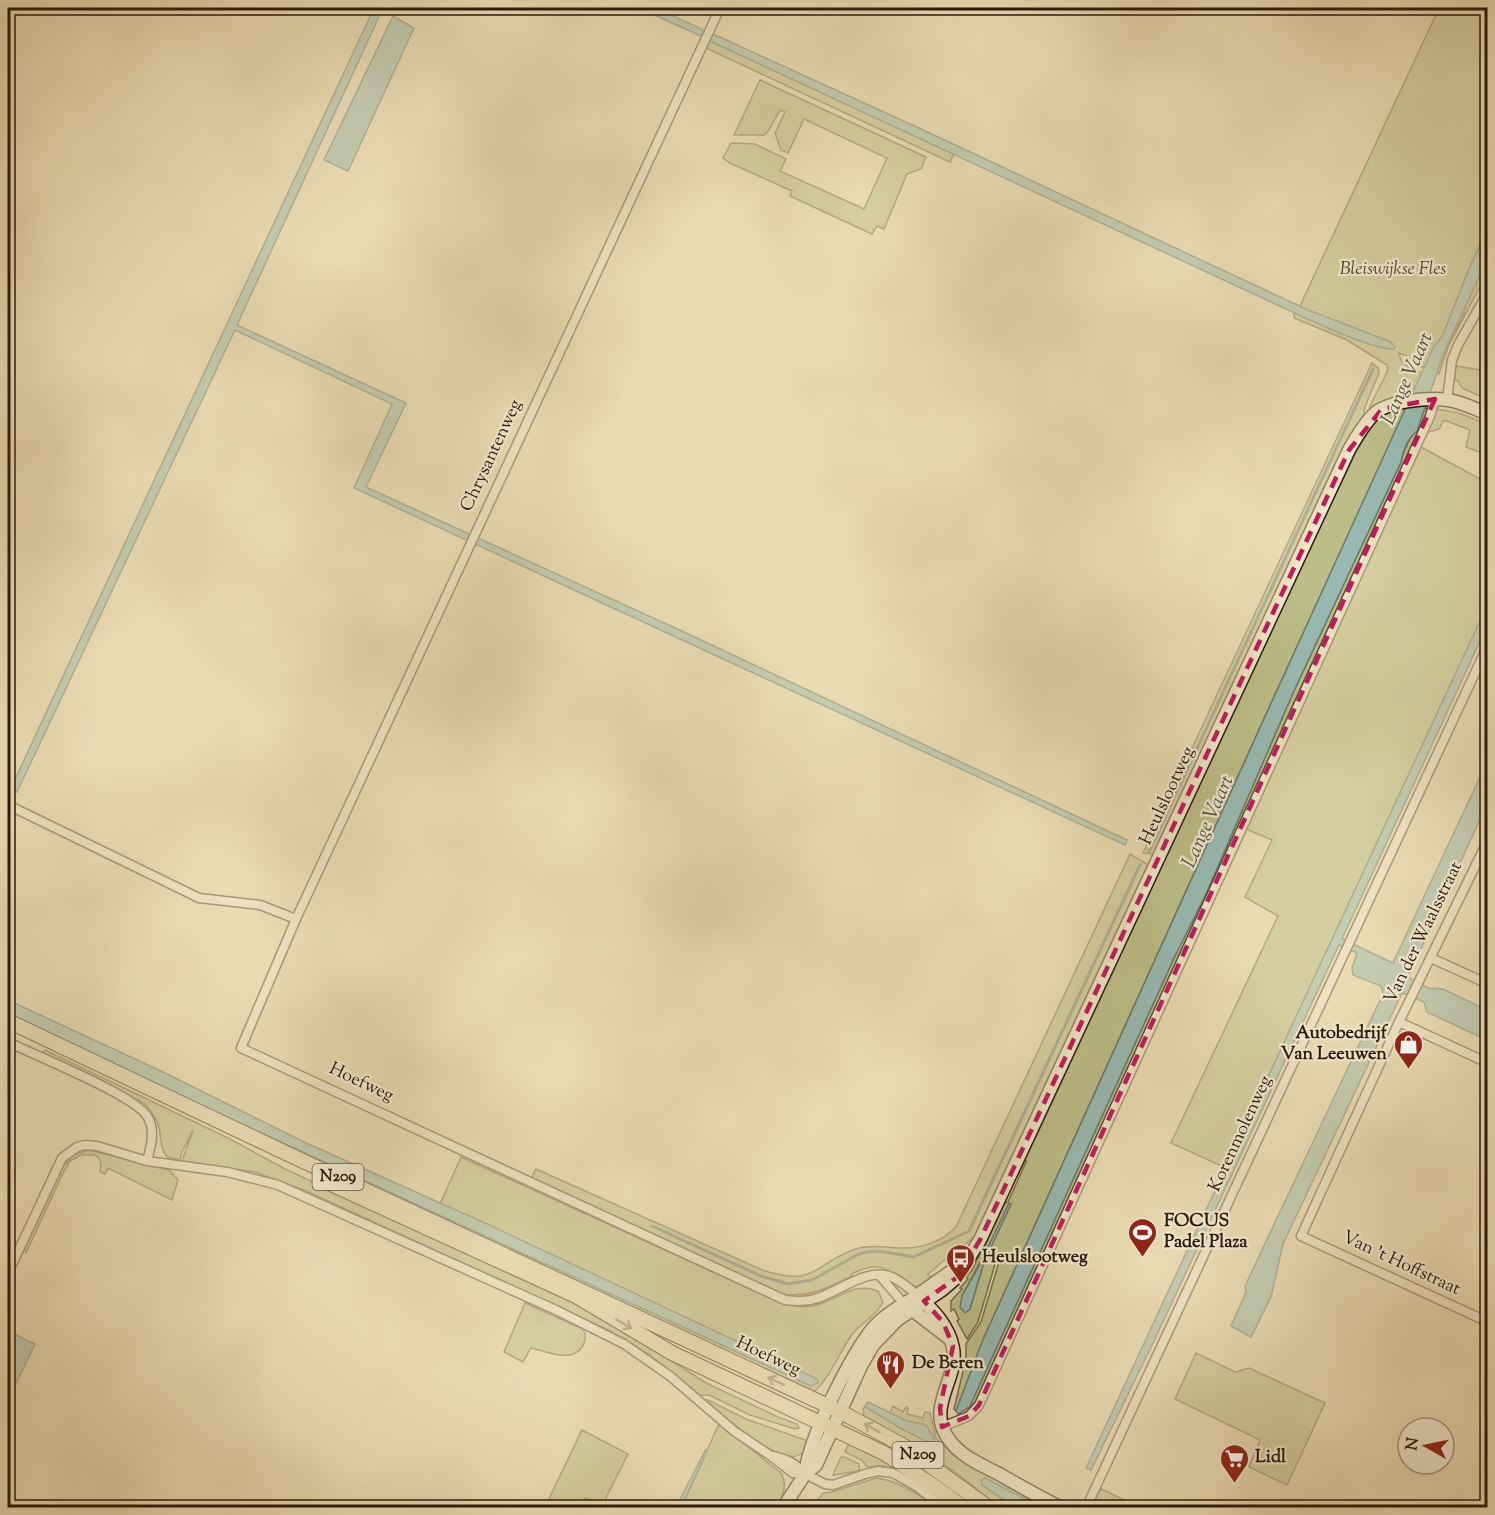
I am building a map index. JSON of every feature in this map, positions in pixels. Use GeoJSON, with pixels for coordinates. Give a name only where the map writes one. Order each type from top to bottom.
{"type":"FeatureCollection","features":[{"type":"Feature","properties":{"kind":"main road","name":"Hoefweg"},"geometry":{"type":"LineString","coordinates":[[8,1021],[835,1409]]}},
{"type":"Feature","properties":{"kind":"main road","name":"Hoefweg"},"geometry":{"type":"LineString","coordinates":[[8,1030],[366,1201],[576,1296],[672,1353],[828,1426]]}},
{"type":"Feature","properties":{"kind":"main road","name":"N209"},"geometry":{"type":"LineString","coordinates":[[835,1409],[902,1445],[990,1508]]}},
{"type":"Feature","properties":{"kind":"main road","name":"N209"},"geometry":{"type":"LineString","coordinates":[[828,1426],[884,1453],[963,1508]]}},
{"type":"Feature","properties":{"kind":"street","name":"Chrysantenweg"},"geometry":{"type":"LineString","coordinates":[[296,919],[720,8]]}},
{"type":"Feature","properties":{"kind":"street"},"geometry":{"type":"LineString","coordinates":[[942,1427],[969,1416],[979,1405],[1430,416],[1441,399],[1458,345],[1488,292]]}},
{"type":"Feature","properties":{"kind":"street"},"geometry":{"type":"LineString","coordinates":[[1441,399],[1488,414]]}},
{"type":"Feature","properties":{"kind":"street","name":"Heulslootweg"},"geometry":{"type":"LineString","coordinates":[[783,1508],[805,1474],[807,1459],[828,1426],[854,1356],[874,1327],[891,1312],[908,1307],[956,1278],[980,1240],[1349,450],[1373,414],[1400,403],[1441,399]]}},
{"type":"Feature","properties":{"kind":"street","name":"Korenmolenweg"},"geometry":{"type":"LineString","coordinates":[[1086,1508],[1488,645]]}},
{"type":"Feature","properties":{"kind":"street"},"geometry":{"type":"LineString","coordinates":[[8,805],[199,898],[260,905],[296,919]]}},
{"type":"Feature","properties":{"kind":"street","name":"Van der Waalsstraat"},"geometry":{"type":"LineString","coordinates":[[1300,1236],[1488,840]]}},
{"type":"Feature","properties":{"kind":"street","name":"Hoefweg"},"geometry":{"type":"LineString","coordinates":[[296,919],[241,1048],[785,1300],[813,1299],[864,1277],[880,1276]]}},
{"type":"Feature","properties":{"kind":"street"},"geometry":{"type":"LineString","coordinates":[[1431,958],[1488,984]]}},
{"type":"Feature","properties":{"kind":"street"},"geometry":{"type":"LineString","coordinates":[[1400,1022],[1488,1063]]}},
{"type":"Feature","properties":{"kind":"street"},"geometry":{"type":"LineString","coordinates":[[8,1042],[140,1107],[150,1121],[153,1136],[147,1161]]}},
{"type":"Feature","properties":{"kind":"street"},"geometry":{"type":"LineString","coordinates":[[8,1273],[56,1169],[62,1158],[69,1152],[85,1145],[147,1161],[227,1172],[278,1185],[594,1328],[653,1364],[734,1431],[771,1456],[798,1466],[805,1474],[825,1484],[833,1485],[878,1471],[892,1473],[916,1486],[945,1508]]}},
{"type":"Feature","properties":{"kind":"street","name":"Van 't Hoffstraat"},"geometry":{"type":"LineString","coordinates":[[1300,1236],[1488,1322]]}},
{"type":"Feature","properties":{"kind":"street"},"geometry":{"type":"LineString","coordinates":[[880,1276],[908,1307],[950,1339]]}},
{"type":"Feature","properties":{"kind":"street"},"geometry":{"type":"LineString","coordinates":[[880,1276],[895,1278],[921,1298],[943,1323],[950,1339],[954,1355],[940,1408],[942,1427],[948,1440],[966,1456],[1061,1508]]}},
{"type":"Feature","properties":{"kind":"highlighted area"},"geometry":{"type":"Polygon","coordinates":[[[1435,399],[979,1405],[969,1416],[942,1427],[940,1408],[953,1346],[943,1322],[924,1301],[956,1278],[980,1240],[1349,450],[1382,409],[1435,399]]]}},
{"type":"Feature","properties":{"kind":"green space","name":"Bleiswijkse Fles"},"geometry":{"type":"Polygon","coordinates":[[[1439,8],[1487,8],[1487,231],[1471,264],[1443,335],[1425,368],[1409,362],[1407,356],[1399,353],[1404,364],[1422,373],[1413,394],[1388,400],[1370,411],[1370,406],[1388,370],[1387,365],[1347,340],[1294,318],[1294,313],[1351,337],[1389,349],[1300,312],[1302,307],[1300,306],[1439,8]]]}},
{"type":"Feature","properties":{"kind":"green space"},"geometry":{"type":"Polygon","coordinates":[[[708,40],[954,154],[950,162],[708,49],[706,46],[708,40]]]}},
{"type":"Feature","properties":{"kind":"green space"},"geometry":{"type":"Polygon","coordinates":[[[760,80],[926,157],[921,169],[907,174],[884,229],[877,226],[872,234],[790,196],[792,191],[723,158],[731,143],[755,144],[786,159],[780,171],[864,209],[887,158],[804,119],[788,153],[781,150],[775,133],[785,112],[780,110],[764,135],[734,135],[760,80]]]}},
{"type":"Feature","properties":{"kind":"green space"},"geometry":{"type":"Polygon","coordinates":[[[1487,260],[1487,273],[1448,347],[1439,374],[1437,373],[1443,355],[1464,314],[1464,307],[1487,260]]]}},
{"type":"Feature","properties":{"kind":"green space"},"geometry":{"type":"Polygon","coordinates":[[[1372,363],[1378,368],[1379,373],[1365,407],[1363,419],[1155,854],[1143,853],[1372,363]]]}},
{"type":"Feature","properties":{"kind":"green space"},"geometry":{"type":"Polygon","coordinates":[[[1456,366],[1487,371],[1487,380],[1485,379],[1482,386],[1487,388],[1487,399],[1462,388],[1454,379],[1456,366]]]}},
{"type":"Feature","properties":{"kind":"green space"},"geometry":{"type":"Polygon","coordinates":[[[1404,407],[1405,412],[982,1342],[956,1411],[954,1409],[966,1359],[966,1344],[981,1322],[999,1262],[996,1261],[978,1322],[967,1339],[957,1321],[959,1319],[954,1309],[951,1311],[951,1301],[968,1279],[966,1277],[972,1270],[1003,1204],[1008,1202],[1026,1162],[1025,1156],[1347,465],[1374,422],[1385,413],[1404,407]],[[1011,1204],[962,1296],[970,1309],[984,1262],[1011,1204]]]}},
{"type":"Feature","properties":{"kind":"green space"},"geometry":{"type":"Polygon","coordinates":[[[1424,408],[1430,409],[976,1404],[971,1412],[959,1415],[970,1406],[1174,958],[1206,894],[1293,693],[1424,408]]]}},
{"type":"Feature","properties":{"kind":"green space"},"geometry":{"type":"Polygon","coordinates":[[[1436,409],[1459,413],[1487,424],[1487,455],[1466,447],[1470,430],[1444,420],[1439,429],[1425,433],[1436,409]]]}},
{"type":"Feature","properties":{"kind":"green space"},"geometry":{"type":"Polygon","coordinates":[[[1419,446],[1480,479],[1487,464],[1487,606],[1226,1168],[1171,1143],[1278,916],[1245,897],[1272,840],[1244,828],[1419,446]]]}},
{"type":"Feature","properties":{"kind":"green space"},"geometry":{"type":"Polygon","coordinates":[[[1130,854],[1150,866],[981,1229],[957,1253],[955,1251],[928,1274],[932,1279],[923,1286],[905,1283],[886,1269],[877,1267],[866,1268],[851,1274],[852,1276],[818,1291],[801,1295],[783,1294],[531,1179],[536,1169],[760,1269],[779,1275],[805,1275],[844,1253],[859,1248],[875,1246],[909,1248],[938,1240],[956,1227],[1130,854]]]}},
{"type":"Feature","properties":{"kind":"green space"},"geometry":{"type":"Polygon","coordinates":[[[8,1013],[196,1103],[811,1386],[817,1379],[440,1204],[461,1157],[783,1304],[812,1306],[862,1288],[878,1291],[883,1302],[874,1314],[854,1332],[821,1384],[815,1391],[810,1391],[8,1018],[8,1013]]]}},
{"type":"Feature","properties":{"kind":"green space"},"geometry":{"type":"Polygon","coordinates":[[[45,1050],[230,1139],[285,1169],[602,1316],[706,1383],[797,1424],[799,1428],[795,1429],[750,1415],[709,1395],[699,1395],[650,1355],[610,1331],[304,1190],[255,1172],[182,1161],[193,1130],[180,1160],[167,1157],[164,1153],[158,1124],[144,1103],[43,1054],[45,1050]]]}},
{"type":"Feature","properties":{"kind":"green space"},"geometry":{"type":"Polygon","coordinates":[[[89,1150],[169,1170],[178,1180],[172,1200],[108,1168],[105,1174],[100,1172],[99,1158],[95,1155],[81,1155],[70,1161],[63,1173],[26,1253],[24,1247],[63,1166],[74,1155],[89,1150]]]}},
{"type":"Feature","properties":{"kind":"green space"},"geometry":{"type":"Polygon","coordinates":[[[525,1303],[583,1329],[585,1339],[580,1350],[574,1354],[560,1355],[531,1348],[523,1362],[504,1352],[525,1303]]]}},
{"type":"Feature","properties":{"kind":"green space"},"geometry":{"type":"Polygon","coordinates":[[[1196,1353],[1235,1372],[1249,1368],[1325,1403],[1287,1485],[1249,1467],[1260,1440],[1175,1399],[1196,1353]]]}},
{"type":"Feature","properties":{"kind":"green space"},"geometry":{"type":"Polygon","coordinates":[[[705,1400],[746,1419],[808,1441],[804,1453],[795,1457],[782,1455],[746,1433],[705,1400]]]}},
{"type":"Feature","properties":{"kind":"green space"},"geometry":{"type":"Polygon","coordinates":[[[865,1406],[904,1430],[934,1438],[926,1425],[907,1421],[890,1413],[893,1406],[903,1412],[906,1407],[908,1408],[907,1414],[923,1418],[925,1412],[930,1413],[936,1438],[950,1451],[1033,1502],[982,1485],[1012,1506],[990,1501],[926,1451],[864,1416],[865,1406]]]}},
{"type":"Feature","properties":{"kind":"green space"},"geometry":{"type":"Polygon","coordinates":[[[719,1424],[781,1473],[784,1490],[776,1507],[681,1508],[719,1424]]]}},
{"type":"Feature","properties":{"kind":"green space"},"geometry":{"type":"Polygon","coordinates":[[[582,1430],[628,1454],[602,1506],[598,1507],[586,1498],[577,1503],[575,1507],[545,1507],[582,1430]]]}},
{"type":"Feature","properties":{"kind":"green space"},"geometry":{"type":"Polygon","coordinates":[[[849,1444],[856,1445],[894,1467],[893,1469],[883,1466],[867,1467],[862,1460],[845,1452],[849,1444]]]}},
{"type":"Feature","properties":{"kind":"green space"},"geometry":{"type":"Polygon","coordinates":[[[841,1457],[859,1464],[859,1471],[833,1475],[841,1457]]]}},
{"type":"Feature","properties":{"kind":"green space"},"geometry":{"type":"Polygon","coordinates":[[[876,1478],[901,1485],[936,1507],[804,1507],[819,1499],[823,1493],[876,1478]]]}},
{"type":"Feature","properties":{"kind":"green space"},"geometry":{"type":"Polygon","coordinates":[[[1099,1488],[1129,1502],[1126,1508],[1093,1507],[1094,1505],[1091,1504],[1099,1488]]]}},
{"type":"Feature","properties":{"kind":"water"},"geometry":{"type":"Polygon","coordinates":[[[374,8],[383,8],[237,325],[406,403],[366,487],[684,632],[1127,840],[1125,845],[354,488],[392,404],[235,330],[17,792],[11,794],[11,788],[374,8]]]}},
{"type":"Feature","properties":{"kind":"water"},"geometry":{"type":"Polygon","coordinates":[[[639,8],[656,8],[706,31],[703,37],[639,8]]]}},
{"type":"Feature","properties":{"kind":"water"},"geometry":{"type":"Polygon","coordinates":[[[393,16],[414,28],[348,171],[324,160],[393,16]]]}},
{"type":"Feature","properties":{"kind":"water"},"geometry":{"type":"Polygon","coordinates":[[[711,33],[1308,310],[1391,342],[1395,347],[1394,349],[1371,345],[1310,320],[708,40],[711,33]]]}},
{"type":"Feature","properties":{"kind":"water"},"geometry":{"type":"Polygon","coordinates":[[[1487,231],[1487,260],[1443,355],[1417,431],[1406,445],[1401,462],[1293,693],[1206,894],[1174,958],[970,1406],[958,1414],[956,1411],[982,1342],[1433,348],[1443,335],[1471,264],[1487,231]]]}},
{"type":"Feature","properties":{"kind":"water"},"geometry":{"type":"Polygon","coordinates":[[[1487,606],[1487,626],[1342,939],[1393,963],[1487,762],[1487,804],[1408,977],[1428,988],[1443,989],[1487,1010],[1487,1040],[1427,1012],[1424,1002],[1402,993],[1283,1244],[1271,1297],[1251,1337],[1231,1326],[1246,1292],[1245,1286],[1383,994],[1381,986],[1353,975],[1352,968],[1357,953],[1339,945],[1154,1341],[1091,1470],[1086,1468],[1487,606]]]}},
{"type":"Feature","properties":{"kind":"water"},"geometry":{"type":"Polygon","coordinates":[[[8,1000],[163,1072],[302,1141],[485,1223],[817,1379],[818,1383],[811,1386],[196,1103],[8,1013],[8,1000]]]}},
{"type":"Feature","properties":{"kind":"water"},"geometry":{"type":"Polygon","coordinates":[[[1009,1203],[1011,1204],[984,1262],[970,1309],[965,1313],[960,1307],[962,1296],[1009,1203]]]}},
{"type":"Feature","properties":{"kind":"water"},"geometry":{"type":"Polygon","coordinates":[[[8,1331],[35,1344],[8,1400],[8,1331]]]}},
{"type":"Feature","properties":{"kind":"water"},"geometry":{"type":"Polygon","coordinates":[[[868,1402],[907,1421],[926,1425],[934,1438],[932,1444],[865,1407],[868,1402]]]}},
{"type":"Feature","properties":{"kind":"water"},"geometry":{"type":"Polygon","coordinates":[[[706,1449],[681,1507],[676,1507],[706,1449]]]}},
{"type":"Feature","properties":{"kind":"water"},"geometry":{"type":"Polygon","coordinates":[[[985,1478],[1040,1507],[1015,1507],[982,1485],[981,1481],[985,1478]]]}},
{"type":"Feature","properties":{"kind":"waterway"},"geometry":{"type":"LineString","coordinates":[[1149,852],[1373,369]]}},
{"type":"Feature","properties":{"kind":"waterway"},"geometry":{"type":"LineString","coordinates":[[652,1226],[761,1276],[788,1284],[812,1280],[866,1252],[879,1251],[914,1257],[969,1231],[1140,865]]}},
{"type":"Feature","properties":{"kind":"place","name":"Autobedrijf Van Leeuwen"},"geometry":{"type":"Point","coordinates":[1408,1070]}},
{"type":"Feature","properties":{"kind":"place","name":"FOCUS Padel Plaza"},"geometry":{"type":"Point","coordinates":[1143,1258]}},
{"type":"Feature","properties":{"kind":"place","name":"Heulslootweg"},"geometry":{"type":"Point","coordinates":[961,1284]}},
{"type":"Feature","properties":{"kind":"place","name":"De Beren"},"geometry":{"type":"Point","coordinates":[891,1390]}},
{"type":"Feature","properties":{"kind":"place","name":"Lidl"},"geometry":{"type":"Point","coordinates":[1234,1484]}},
{"type":"Feature","properties":{"kind":"water label","name":"Lange Vaart"},"geometry":{"type":"Point","coordinates":[1408,379]}},
{"type":"Feature","properties":{"kind":"water label","name":"Lange Vaart"},"geometry":{"type":"Point","coordinates":[1209,822]}}]}
